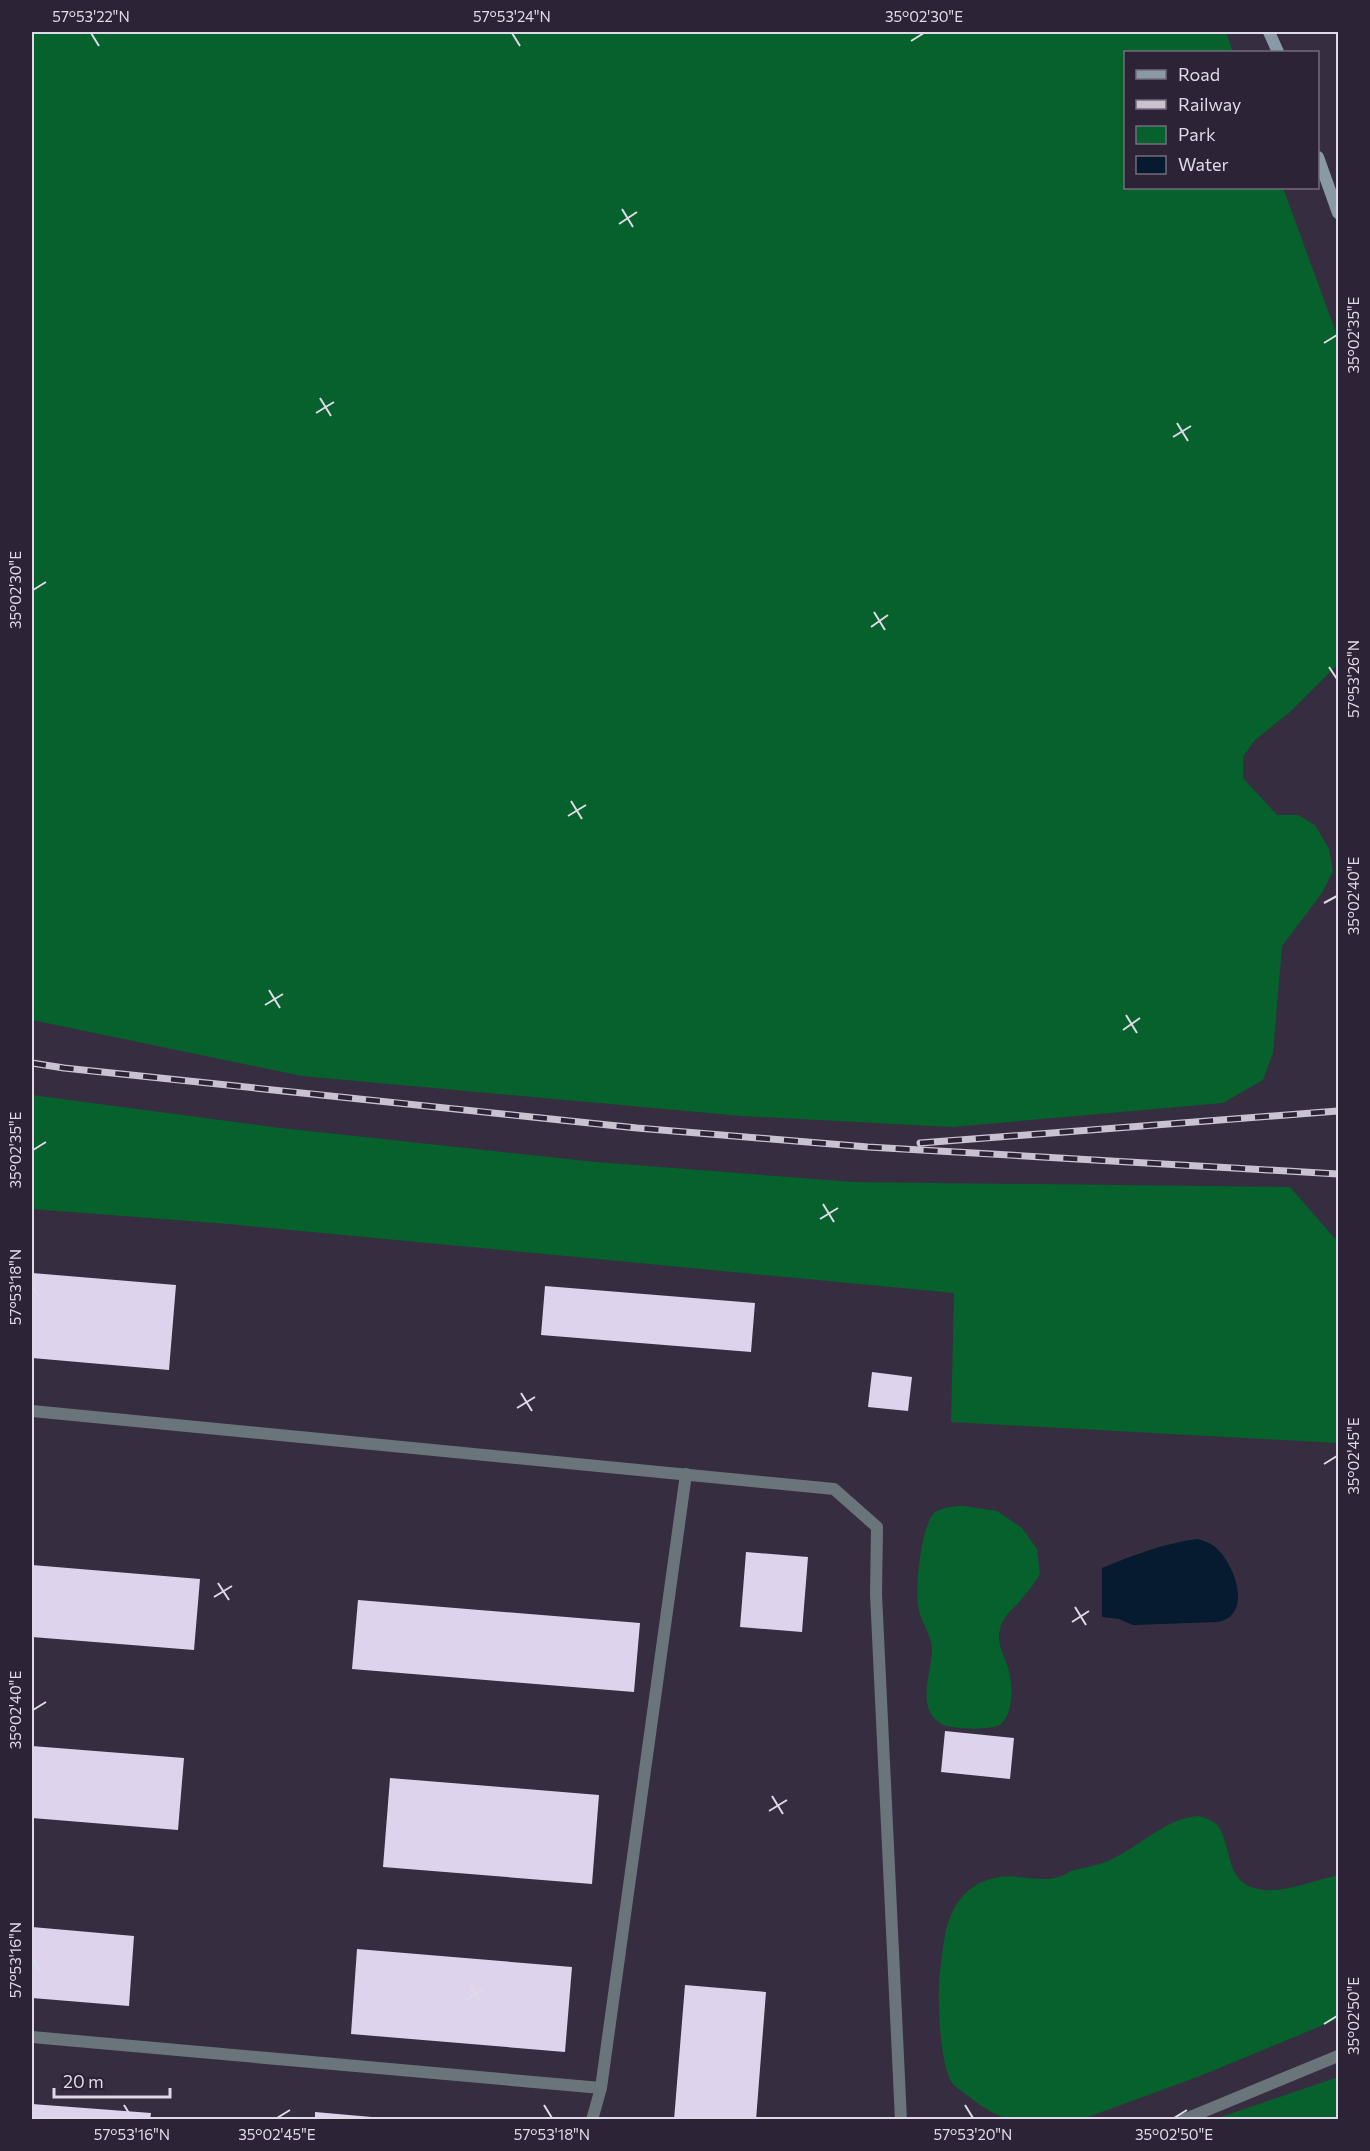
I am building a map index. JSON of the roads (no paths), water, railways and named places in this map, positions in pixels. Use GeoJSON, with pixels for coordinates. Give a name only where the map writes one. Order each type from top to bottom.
{"type":"FeatureCollection","features":[{"type":"Feature","properties":{"kind":"street"},"geometry":{"type":"LineString","coordinates":[[1269,32],[1278,51]]}},
{"type":"Feature","properties":{"kind":"street"},"geometry":{"type":"LineString","coordinates":[[1319,163],[1338,213]]}},
{"type":"Feature","properties":{"kind":"lane"},"geometry":{"type":"LineString","coordinates":[[32,1411],[834,1489],[877,1527],[876,1594],[901,2120]]}},
{"type":"Feature","properties":{"kind":"lane"},"geometry":{"type":"LineString","coordinates":[[592,2120],[601,2088],[686,1474]]}},
{"type":"Feature","properties":{"kind":"lane"},"geometry":{"type":"LineString","coordinates":[[32,2037],[601,2088]]}},
{"type":"Feature","properties":{"kind":"lane"},"geometry":{"type":"LineString","coordinates":[[1183,2120],[1338,2056]]}},
{"type":"Feature","properties":{"kind":"water"},"geometry":{"type":"Polygon","coordinates":[[[1198,1539],[1215,1547],[1229,1565],[1234,1576],[1238,1600],[1235,1610],[1228,1618],[1217,1622],[1133,1625],[1119,1619],[1102,1617],[1102,1568],[1137,1554],[1198,1539]]]}},
{"type":"Feature","properties":{"kind":"railway"},"geometry":{"type":"LineString","coordinates":[[32,1063],[637,1128],[868,1147],[1338,1174]]}},
{"type":"Feature","properties":{"kind":"railway"},"geometry":{"type":"LineString","coordinates":[[920,1143],[1338,1111]]}}]}
